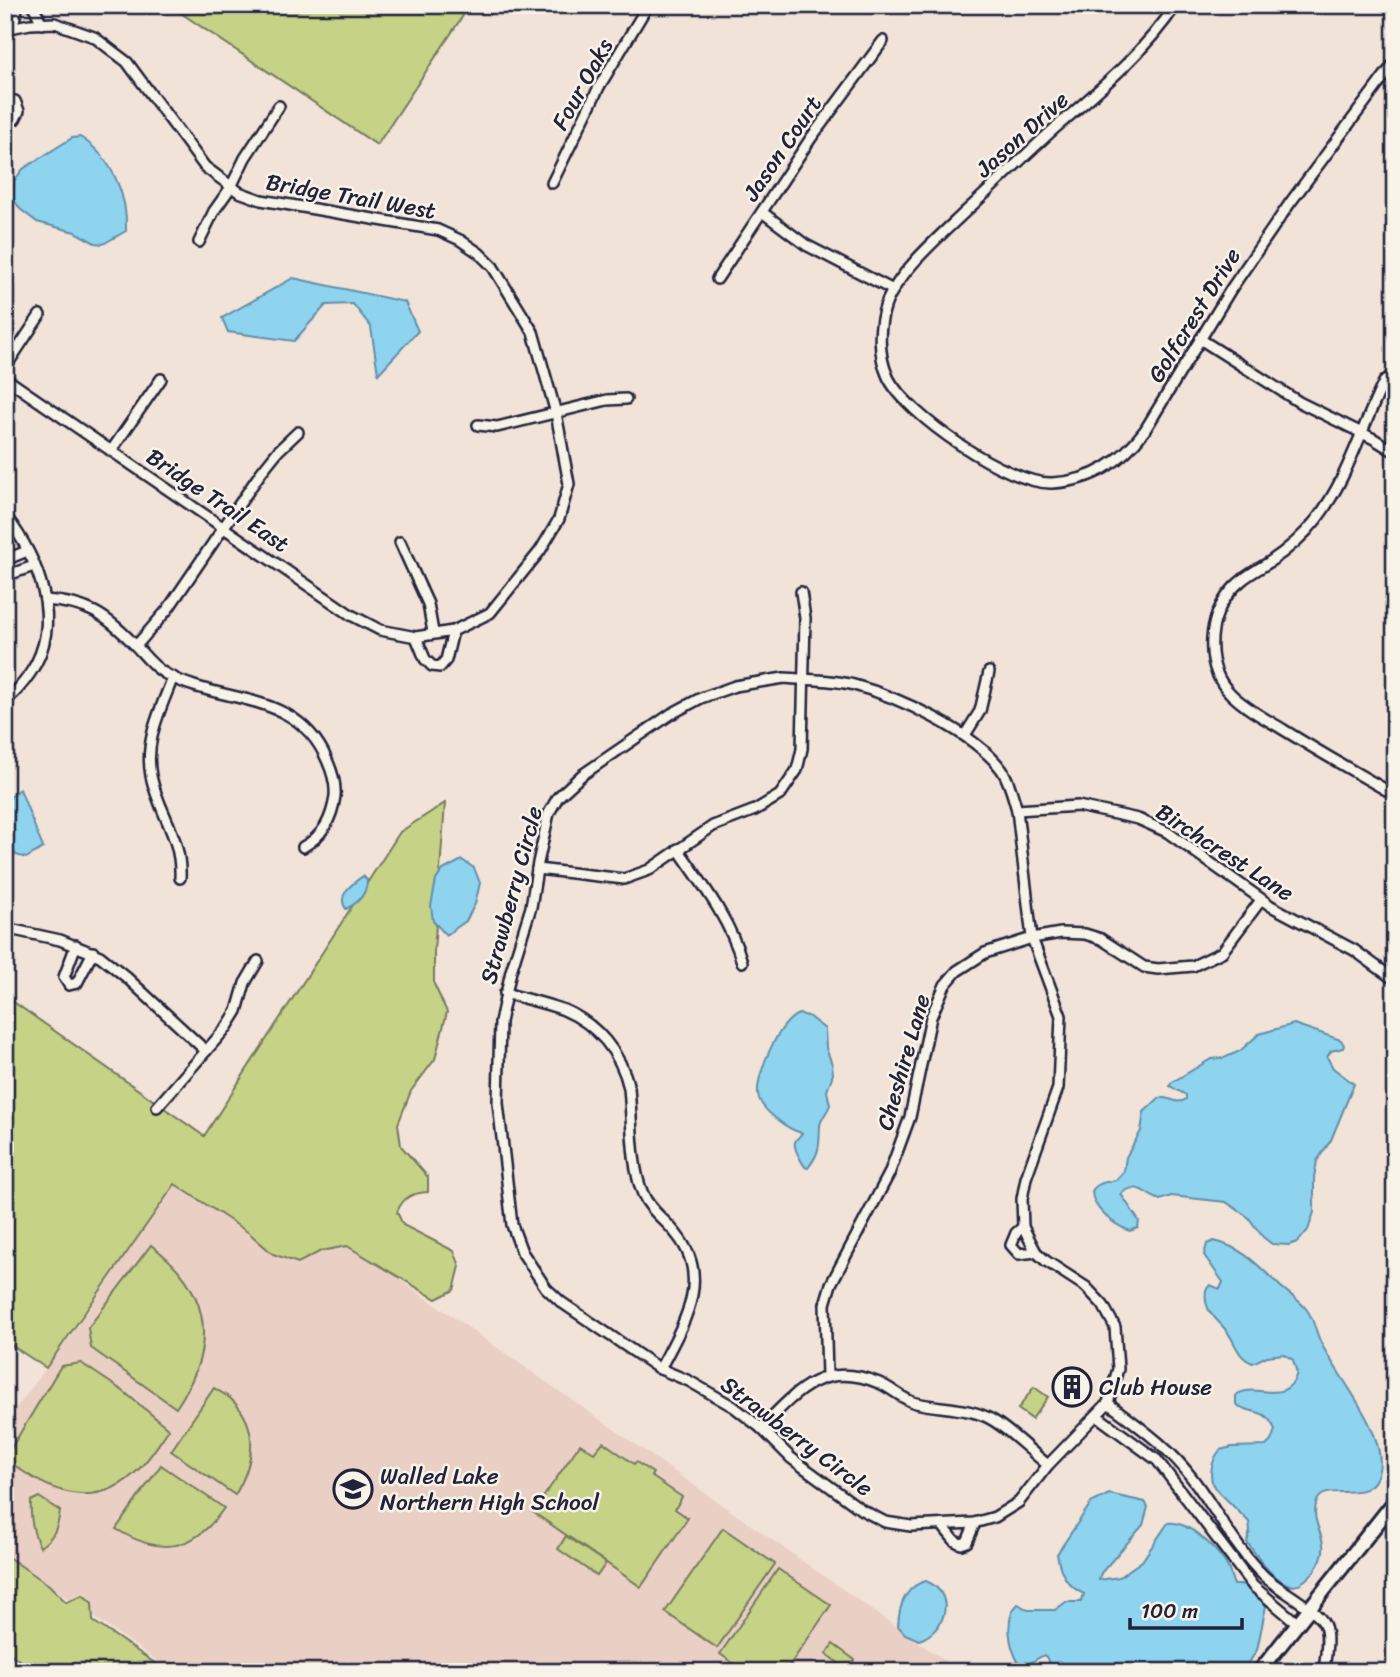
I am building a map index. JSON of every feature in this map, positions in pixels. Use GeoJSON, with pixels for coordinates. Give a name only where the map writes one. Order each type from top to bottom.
{"type":"FeatureCollection","features":[{"type":"Feature","properties":{"kind":"main road"},"geometry":{"type":"LineString","coordinates":[[1259,1672],[1395,1501]]}},
{"type":"Feature","properties":{"kind":"street","name":"Bridge Trail West"},"geometry":{"type":"LineString","coordinates":[[18,5],[9,28],[55,23],[94,37],[120,55],[205,167],[231,187],[261,201],[438,230],[479,253],[505,284],[533,332],[556,413],[569,484],[559,519],[540,551]]}},
{"type":"Feature","properties":{"kind":"street"},"geometry":{"type":"LineString","coordinates":[[33,5],[42,24]]}},
{"type":"Feature","properties":{"kind":"street","name":"Four Oaks"},"geometry":{"type":"LineString","coordinates":[[552,183],[599,87],[648,5]]}},
{"type":"Feature","properties":{"kind":"street","name":"Jason Drive"},"geometry":{"type":"LineString","coordinates":[[973,452],[904,399],[888,377],[880,341],[881,319],[894,290],[906,272],[952,225],[1132,60],[1154,36],[1176,5]]}},
{"type":"Feature","properties":{"kind":"street","name":"Jason Court"},"geometry":{"type":"LineString","coordinates":[[717,279],[811,138],[883,41]]}},
{"type":"Feature","properties":{"kind":"street","name":"Golfcrest Drive"},"geometry":{"type":"LineString","coordinates":[[973,452],[1008,473],[1051,483],[1089,477],[1122,457],[1145,430],[1200,338],[1290,203],[1395,62]]}},
{"type":"Feature","properties":{"kind":"street"},"geometry":{"type":"LineString","coordinates":[[5,99],[12,99],[17,103],[19,111],[15,119],[5,121]]}},
{"type":"Feature","properties":{"kind":"street"},"geometry":{"type":"LineString","coordinates":[[199,242],[245,158],[279,106]]}},
{"type":"Feature","properties":{"kind":"street"},"geometry":{"type":"LineString","coordinates":[[762,212],[806,245],[894,290]]}},
{"type":"Feature","properties":{"kind":"street"},"geometry":{"type":"LineString","coordinates":[[5,368],[40,315]]}},
{"type":"Feature","properties":{"kind":"street"},"geometry":{"type":"LineString","coordinates":[[1200,338],[1299,402],[1395,452]]}},
{"type":"Feature","properties":{"kind":"street"},"geometry":{"type":"LineString","coordinates":[[1395,372],[1384,382],[1346,471],[1317,519],[1300,539],[1240,580],[1217,615],[1212,638],[1213,658],[1218,676],[1230,693],[1249,708],[1395,795]]}},
{"type":"Feature","properties":{"kind":"street","name":"Bridge Trail East"},"geometry":{"type":"LineString","coordinates":[[5,378],[351,615],[380,630],[416,637],[433,632],[453,631],[490,613],[540,551]]}},
{"type":"Feature","properties":{"kind":"street"},"geometry":{"type":"LineString","coordinates":[[111,451],[161,379]]}},
{"type":"Feature","properties":{"kind":"street"},"geometry":{"type":"LineString","coordinates":[[478,425],[497,427],[607,400],[626,399]]}},
{"type":"Feature","properties":{"kind":"street"},"geometry":{"type":"LineString","coordinates":[[136,646],[168,610],[262,471],[298,432]]}},
{"type":"Feature","properties":{"kind":"street"},"geometry":{"type":"LineString","coordinates":[[5,515],[34,566],[46,600],[47,627],[45,643],[34,667],[15,694],[5,701]]}},
{"type":"Feature","properties":{"kind":"street"},"geometry":{"type":"LineString","coordinates":[[400,542],[428,604],[433,632]]}},
{"type":"Feature","properties":{"kind":"street"},"geometry":{"type":"LineString","coordinates":[[5,560],[27,551]]}},
{"type":"Feature","properties":{"kind":"street"},"geometry":{"type":"LineString","coordinates":[[5,576],[34,566]]}},
{"type":"Feature","properties":{"kind":"street"},"geometry":{"type":"LineString","coordinates":[[537,869],[624,879],[649,870],[713,827],[764,805],[780,795],[797,770],[802,749],[805,618],[801,592]]}},
{"type":"Feature","properties":{"kind":"street"},"geometry":{"type":"LineString","coordinates":[[46,600],[69,602],[101,614],[113,622],[162,671],[173,677],[197,688],[267,704],[305,728],[321,746],[335,790],[333,812],[325,829],[303,848]]}},
{"type":"Feature","properties":{"kind":"street"},"geometry":{"type":"LineString","coordinates":[[416,637],[425,659],[432,666],[440,667],[446,660],[453,631]]}},
{"type":"Feature","properties":{"kind":"street"},"geometry":{"type":"LineString","coordinates":[[965,735],[980,711],[989,672]]}},
{"type":"Feature","properties":{"kind":"street"},"geometry":{"type":"LineString","coordinates":[[173,677],[151,735],[150,755],[155,788],[178,846],[180,878]]}},
{"type":"Feature","properties":{"kind":"street","name":"Strawberry Circle"},"geometry":{"type":"LineString","coordinates":[[784,678],[827,680],[878,693],[965,735],[985,751],[1003,772],[1012,792],[1017,810],[1032,937],[1060,1016],[1058,1088],[1026,1178],[1022,1199],[1023,1227],[1036,1252],[1086,1287],[1103,1305],[1115,1327],[1118,1369],[1108,1403],[1048,1465],[1019,1502],[995,1517],[975,1523],[911,1527],[885,1522],[862,1510],[791,1458],[761,1428],[715,1394],[660,1369],[561,1303],[546,1288],[522,1252],[512,1225],[498,1102],[500,1022],[505,993],[526,929],[550,813],[558,797],[582,775],[670,714],[735,685],[784,678]]}},
{"type":"Feature","properties":{"kind":"street","name":"Birchcrest Lane"},"geometry":{"type":"LineString","coordinates":[[1017,810],[1078,806],[1138,819],[1167,832],[1261,900],[1354,950],[1395,980]]}},
{"type":"Feature","properties":{"kind":"street"},"geometry":{"type":"LineString","coordinates":[[678,849],[736,939],[742,962]]}},
{"type":"Feature","properties":{"kind":"street","name":"Cheshire Lane"},"geometry":{"type":"LineString","coordinates":[[827,1376],[825,1304],[831,1284],[889,1174],[910,1117],[931,1017],[937,1000],[957,971],[985,953],[1032,937],[1061,933],[1085,934],[1101,939],[1144,967],[1182,969],[1222,952],[1261,900]]}},
{"type":"Feature","properties":{"kind":"street"},"geometry":{"type":"LineString","coordinates":[[5,928],[60,940],[93,952],[125,976],[206,1051]]}},
{"type":"Feature","properties":{"kind":"street"},"geometry":{"type":"LineString","coordinates":[[76,946],[64,977],[69,985],[77,983],[93,952]]}},
{"type":"Feature","properties":{"kind":"street"},"geometry":{"type":"LineString","coordinates":[[157,1107],[227,1027],[237,1011],[245,983],[258,961]]}},
{"type":"Feature","properties":{"kind":"street"},"geometry":{"type":"LineString","coordinates":[[505,993],[563,1010],[579,1018],[609,1044],[626,1073],[638,1182],[650,1208],[680,1238],[694,1279],[689,1314],[660,1369]]}},
{"type":"Feature","properties":{"kind":"street","name":"Strawberry Circle"},"geometry":{"type":"LineString","coordinates":[[1023,1227],[1016,1233],[1010,1245],[1019,1254],[1036,1252]]}},
{"type":"Feature","properties":{"kind":"street"},"geometry":{"type":"LineString","coordinates":[[761,1428],[802,1388],[827,1376],[847,1374],[871,1380],[914,1403],[972,1413],[991,1420],[1048,1465]]}},
{"type":"Feature","properties":{"kind":"street"},"geometry":{"type":"LineString","coordinates":[[1108,1403],[1153,1437],[1180,1463],[1264,1576],[1324,1623],[1324,1672]]}},
{"type":"Feature","properties":{"kind":"street"},"geometry":{"type":"LineString","coordinates":[[1097,1416],[1143,1447],[1169,1472],[1253,1586],[1297,1623]]}},
{"type":"Feature","properties":{"kind":"street"},"geometry":{"type":"LineString","coordinates":[[1169,1472],[1180,1463]]}},
{"type":"Feature","properties":{"kind":"street","name":"Strawberry Circle"},"geometry":{"type":"LineString","coordinates":[[942,1525],[955,1541],[961,1544],[967,1542],[975,1523]]}},
{"type":"Feature","properties":{"kind":"street"},"geometry":{"type":"LineString","coordinates":[[1221,1543],[1233,1535]]}},
{"type":"Feature","properties":{"kind":"shaded area","name":"Walled Lake Northern High School"},"geometry":{"type":"Polygon","coordinates":[[[175,1184],[257,1240],[286,1200],[961,1672],[173,1672],[5,1555],[5,1423],[80,1323],[175,1184]]]}},
{"type":"Feature","properties":{"kind":"green space"},"geometry":{"type":"Polygon","coordinates":[[[169,5],[470,5],[377,145],[169,5]]]}},
{"type":"Feature","properties":{"kind":"green space"},"geometry":{"type":"Polygon","coordinates":[[[445,803],[434,984],[447,1012],[435,1059],[411,1091],[398,1124],[401,1146],[428,1177],[428,1192],[409,1197],[397,1212],[403,1225],[454,1251],[460,1266],[454,1290],[436,1299],[347,1246],[321,1251],[298,1263],[273,1254],[249,1233],[175,1184],[46,1368],[5,1341],[5,996],[204,1136],[400,832],[445,803]]]}},
{"type":"Feature","properties":{"kind":"green space"},"geometry":{"type":"Polygon","coordinates":[[[151,1245],[187,1281],[197,1300],[202,1320],[203,1341],[198,1363],[176,1408],[91,1348],[88,1328],[151,1245]]]}},
{"type":"Feature","properties":{"kind":"green space"},"geometry":{"type":"Polygon","coordinates":[[[81,1363],[123,1391],[169,1429],[144,1464],[123,1482],[106,1491],[89,1494],[55,1488],[5,1458],[61,1366],[81,1363]]]}},
{"type":"Feature","properties":{"kind":"green space"},"geometry":{"type":"Polygon","coordinates":[[[1034,1387],[1048,1397],[1032,1419],[1018,1409],[1034,1387]]]}},
{"type":"Feature","properties":{"kind":"green space"},"geometry":{"type":"Polygon","coordinates":[[[214,1388],[230,1398],[241,1411],[250,1434],[250,1459],[235,1495],[171,1451],[214,1388]]]}},
{"type":"Feature","properties":{"kind":"green space"},"geometry":{"type":"Polygon","coordinates":[[[603,1442],[634,1464],[636,1462],[653,1473],[651,1476],[682,1497],[675,1509],[688,1518],[641,1587],[533,1512],[580,1444],[594,1453],[603,1442]]]}},
{"type":"Feature","properties":{"kind":"green space"},"geometry":{"type":"Polygon","coordinates":[[[161,1465],[224,1508],[201,1534],[175,1545],[147,1543],[116,1529],[161,1465]]]}},
{"type":"Feature","properties":{"kind":"green space"},"geometry":{"type":"Polygon","coordinates":[[[39,1497],[60,1511],[54,1532],[40,1547],[33,1530],[31,1513],[31,1501],[39,1497]]]}},
{"type":"Feature","properties":{"kind":"green space"},"geometry":{"type":"Polygon","coordinates":[[[723,1528],[775,1564],[717,1648],[665,1612],[723,1528]]]}},
{"type":"Feature","properties":{"kind":"green space"},"geometry":{"type":"Polygon","coordinates":[[[566,1536],[606,1563],[597,1576],[558,1549],[566,1536]]]}},
{"type":"Feature","properties":{"kind":"green space"},"geometry":{"type":"Polygon","coordinates":[[[5,1555],[49,1585],[66,1602],[83,1595],[92,1603],[93,1621],[168,1672],[36,1672],[5,1650],[5,1555]]]}},
{"type":"Feature","properties":{"kind":"green space"},"geometry":{"type":"Polygon","coordinates":[[[778,1569],[831,1605],[785,1672],[746,1672],[720,1654],[778,1569]]]}},
{"type":"Feature","properties":{"kind":"green space"},"geometry":{"type":"Polygon","coordinates":[[[833,1644],[855,1660],[848,1670],[826,1654],[833,1644]]]}},
{"type":"Feature","properties":{"kind":"water"},"geometry":{"type":"Polygon","coordinates":[[[80,137],[101,155],[109,166],[124,204],[126,231],[103,244],[95,243],[75,232],[37,222],[20,209],[13,198],[14,181],[23,169],[72,138],[80,137]]]}},
{"type":"Feature","properties":{"kind":"water"},"geometry":{"type":"Polygon","coordinates":[[[293,278],[405,302],[418,331],[378,374],[371,327],[353,304],[326,305],[294,341],[228,332],[222,318],[293,278]]]}},
{"type":"Feature","properties":{"kind":"water"},"geometry":{"type":"Polygon","coordinates":[[[20,789],[43,848],[26,858],[16,855],[5,835],[5,801],[20,789]]]}},
{"type":"Feature","properties":{"kind":"water"},"geometry":{"type":"Polygon","coordinates":[[[462,860],[474,868],[480,883],[475,904],[466,921],[446,935],[433,921],[431,906],[436,880],[443,870],[462,860]]]}},
{"type":"Feature","properties":{"kind":"water"},"geometry":{"type":"Polygon","coordinates":[[[363,876],[367,880],[364,894],[346,909],[343,904],[344,895],[350,886],[363,876]]]}},
{"type":"Feature","properties":{"kind":"water"},"geometry":{"type":"Polygon","coordinates":[[[799,1014],[808,1016],[825,1029],[826,1048],[833,1074],[827,1091],[830,1105],[820,1125],[817,1152],[808,1168],[796,1152],[796,1141],[802,1133],[775,1118],[763,1106],[758,1094],[758,1085],[770,1049],[784,1027],[799,1014]]]}},
{"type":"Feature","properties":{"kind":"water"},"geometry":{"type":"Polygon","coordinates":[[[1294,1024],[1341,1040],[1343,1048],[1331,1051],[1327,1057],[1333,1068],[1354,1084],[1331,1140],[1317,1161],[1314,1212],[1308,1230],[1298,1242],[1289,1245],[1272,1244],[1248,1217],[1226,1202],[1171,1196],[1160,1200],[1136,1188],[1121,1194],[1139,1221],[1138,1228],[1130,1231],[1105,1216],[1096,1204],[1092,1191],[1100,1184],[1116,1180],[1124,1171],[1126,1157],[1141,1131],[1144,1112],[1159,1098],[1180,1102],[1186,1099],[1186,1095],[1170,1086],[1171,1083],[1211,1059],[1224,1058],[1240,1051],[1259,1034],[1294,1024]]]}},
{"type":"Feature","properties":{"kind":"water"},"geometry":{"type":"Polygon","coordinates":[[[1214,1241],[1250,1258],[1307,1310],[1322,1345],[1369,1422],[1380,1455],[1379,1470],[1374,1482],[1367,1488],[1320,1496],[1315,1513],[1323,1543],[1321,1560],[1308,1578],[1294,1586],[1279,1580],[1261,1562],[1247,1542],[1249,1522],[1214,1487],[1211,1478],[1215,1458],[1220,1450],[1266,1446],[1275,1430],[1267,1417],[1236,1404],[1236,1395],[1244,1391],[1278,1392],[1292,1383],[1297,1373],[1293,1360],[1284,1354],[1267,1356],[1253,1363],[1247,1360],[1210,1312],[1206,1303],[1206,1290],[1210,1285],[1220,1289],[1223,1282],[1204,1255],[1207,1244],[1214,1241]]]}},
{"type":"Feature","properties":{"kind":"water"},"geometry":{"type":"Polygon","coordinates":[[[1109,1494],[1145,1502],[1148,1507],[1143,1525],[1101,1573],[1099,1580],[1119,1577],[1142,1561],[1168,1523],[1176,1523],[1193,1530],[1209,1543],[1221,1558],[1229,1569],[1234,1585],[1248,1585],[1266,1606],[1257,1650],[1243,1672],[1051,1672],[1044,1655],[1026,1665],[1019,1663],[1009,1632],[1014,1610],[1018,1604],[1028,1610],[1055,1610],[1066,1602],[1081,1602],[1084,1594],[1065,1578],[1057,1554],[1091,1503],[1109,1494]]]}},
{"type":"Feature","properties":{"kind":"water"},"geometry":{"type":"Polygon","coordinates":[[[926,1581],[942,1594],[944,1612],[936,1629],[919,1640],[905,1634],[898,1626],[904,1598],[913,1587],[926,1581]]]}},
{"type":"Feature","properties":{"kind":"place","name":"Club House"},"geometry":{"type":"Point","coordinates":[1072,1387]}},
{"type":"Feature","properties":{"kind":"place","name":"Walled Lake Northern High School"},"geometry":{"type":"Point","coordinates":[353,1489]}}]}
